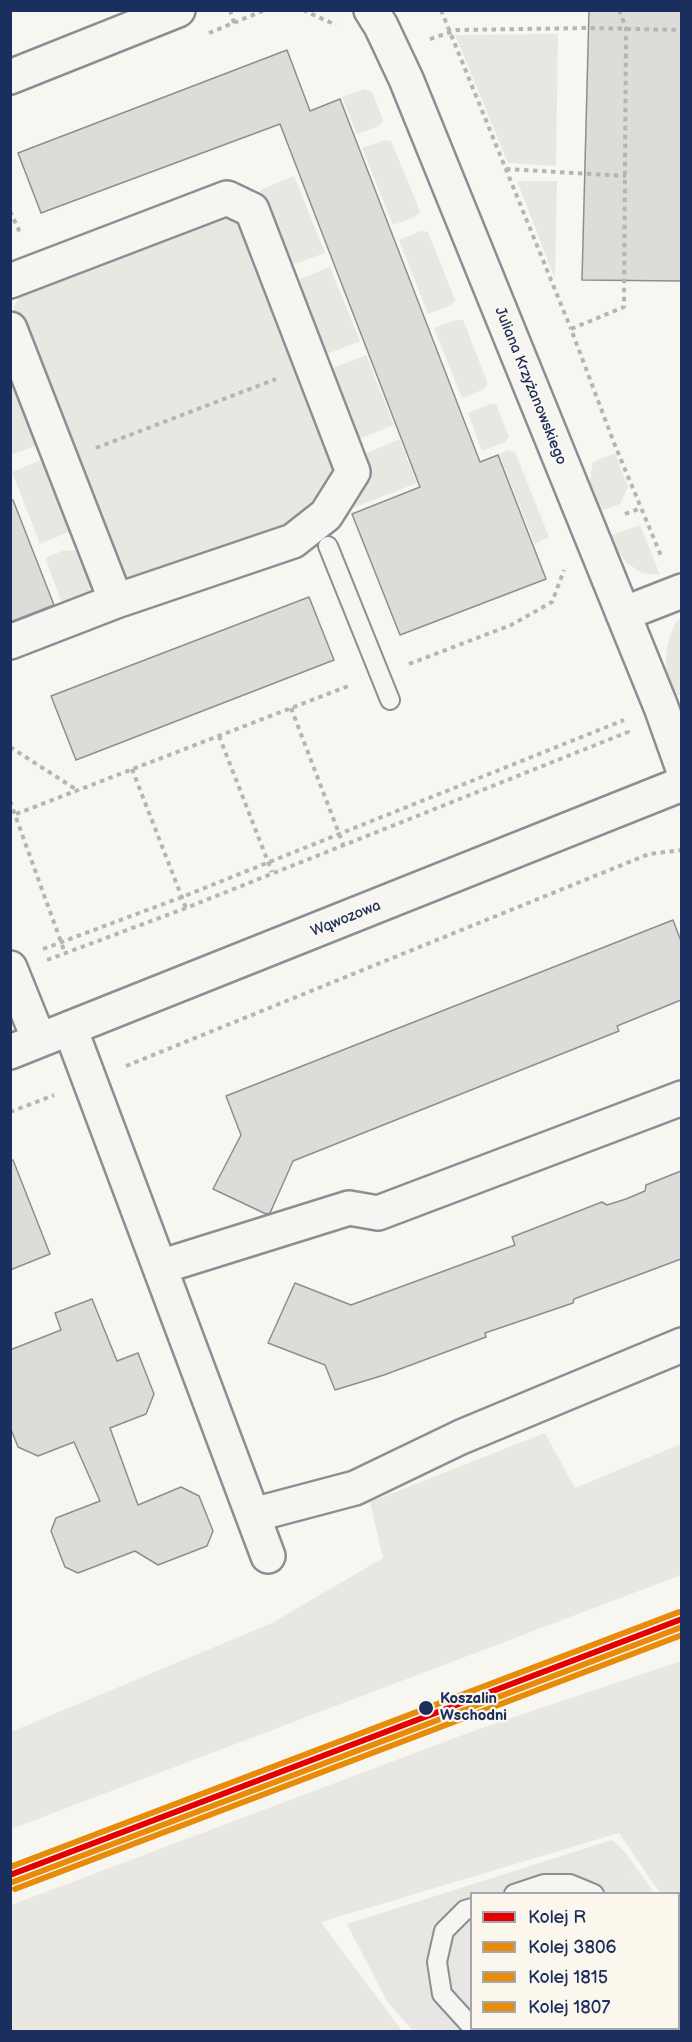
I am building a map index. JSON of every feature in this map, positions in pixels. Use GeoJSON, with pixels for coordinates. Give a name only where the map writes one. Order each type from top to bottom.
{"type":"FeatureCollection","features":[{"type":"Feature","properties":{"kind":"street"},"geometry":{"type":"LineString","coordinates":[[10,77],[178,10]]}},
{"type":"Feature","properties":{"kind":"street","name":"Juliana Krzyżanowskiego"},"geometry":{"type":"LineString","coordinates":[[371,10],[393,52],[661,707],[681,765]]}},
{"type":"Feature","properties":{"kind":"street"},"geometry":{"type":"LineString","coordinates":[[10,281],[226,198],[252,210],[353,472],[327,515],[293,541],[116,601],[10,642]]}},
{"type":"Feature","properties":{"kind":"street"},"geometry":{"type":"LineString","coordinates":[[10,329],[116,601]]}},
{"type":"Feature","properties":{"kind":"street"},"geometry":{"type":"LineString","coordinates":[[623,614],[681,591]]}},
{"type":"Feature","properties":{"kind":"street","name":"Wąwozowa"},"geometry":{"type":"LineString","coordinates":[[25,1046],[681,784]]}},
{"type":"Feature","properties":{"kind":"street"},"geometry":{"type":"LineString","coordinates":[[11,971],[25,1046]]}},
{"type":"Feature","properties":{"kind":"street"},"geometry":{"type":"LineString","coordinates":[[70,1028],[268,1556]]}},
{"type":"Feature","properties":{"kind":"street"},"geometry":{"type":"LineString","coordinates":[[160,1267],[349,1208],[378,1213],[681,1098]]}},
{"type":"Feature","properties":{"kind":"street"},"geometry":{"type":"LineString","coordinates":[[253,1515],[355,1488],[460,1437],[681,1344]]}},
{"type":"Feature","properties":{"kind":"lane"},"geometry":{"type":"LineString","coordinates":[[328,546],[390,700]]}},
{"type":"Feature","properties":{"kind":"lane"},"geometry":{"type":"LineString","coordinates":[[517,1892],[544,1884],[570,1884],[591,1892]]}},
{"type":"Feature","properties":{"kind":"lane"},"geometry":{"type":"LineString","coordinates":[[470,1908],[465,1910],[444,1931],[436,1962],[442,1994],[470,2026]]}},
{"type":"Feature","properties":{"kind":"path"},"geometry":{"type":"LineString","coordinates":[[230,10],[234,23]]}},
{"type":"Feature","properties":{"kind":"path"},"geometry":{"type":"LineString","coordinates":[[441,10],[663,560],[672,557]]}},
{"type":"Feature","properties":{"kind":"path"},"geometry":{"type":"LineString","coordinates":[[571,329],[624,307],[626,28],[619,10]]}},
{"type":"Feature","properties":{"kind":"path"},"geometry":{"type":"LineString","coordinates":[[393,52],[449,31],[626,28],[681,30]]}},
{"type":"Feature","properties":{"kind":"path"},"geometry":{"type":"LineString","coordinates":[[506,169],[626,176]]}},
{"type":"Feature","properties":{"kind":"path"},"geometry":{"type":"LineString","coordinates":[[62,461],[312,365]]}},
{"type":"Feature","properties":{"kind":"path"},"geometry":{"type":"LineString","coordinates":[[565,565],[569,576]]}},
{"type":"Feature","properties":{"kind":"path"},"geometry":{"type":"LineString","coordinates":[[41,950],[182,897],[623,720],[661,707]]}},
{"type":"Feature","properties":{"kind":"path"},"geometry":{"type":"LineString","coordinates":[[291,708],[343,844]]}},
{"type":"Feature","properties":{"kind":"path"},"geometry":{"type":"LineString","coordinates":[[11,971],[186,908],[628,732],[620,709]]}},
{"type":"Feature","properties":{"kind":"path"},"geometry":{"type":"LineString","coordinates":[[219,736],[272,872]]}},
{"type":"Feature","properties":{"kind":"path"},"geometry":{"type":"LineString","coordinates":[[10,747],[77,790]]}},
{"type":"Feature","properties":{"kind":"path"},"geometry":{"type":"LineString","coordinates":[[132,769],[186,908]]}},
{"type":"Feature","properties":{"kind":"path"},"geometry":{"type":"LineString","coordinates":[[10,801],[65,953]]}},
{"type":"Feature","properties":{"kind":"path"},"geometry":{"type":"LineString","coordinates":[[10,1112],[649,854],[681,850]]}},
{"type":"Feature","properties":{"kind":"shaded area"},"geometry":{"type":"Polygon","coordinates":[[[558,34],[556,166],[508,163],[455,35],[558,34]]]}},
{"type":"Feature","properties":{"kind":"shaded area"},"geometry":{"type":"Polygon","coordinates":[[[364,89],[372,92],[383,120],[379,126],[357,134],[342,97],[364,89]]]}},
{"type":"Feature","properties":{"kind":"shaded area"},"geometry":{"type":"Polygon","coordinates":[[[385,140],[391,141],[420,211],[415,217],[393,225],[362,148],[385,140]]]}},
{"type":"Feature","properties":{"kind":"shaded area"},"geometry":{"type":"Polygon","coordinates":[[[294,176],[325,253],[292,265],[287,264],[259,194],[262,189],[294,176]]]}},
{"type":"Feature","properties":{"kind":"shaded area"},"geometry":{"type":"Polygon","coordinates":[[[517,181],[557,181],[555,279],[517,181]]]}},
{"type":"Feature","properties":{"kind":"shaded area"},"geometry":{"type":"Polygon","coordinates":[[[226,216],[241,223],[339,473],[302,522],[124,588],[14,307],[20,295],[226,216]]]}},
{"type":"Feature","properties":{"kind":"shaded area"},"geometry":{"type":"Polygon","coordinates":[[[421,231],[428,232],[455,300],[451,305],[428,314],[399,240],[421,231]]]}},
{"type":"Feature","properties":{"kind":"shaded area"},"geometry":{"type":"Polygon","coordinates":[[[330,267],[360,341],[327,354],[322,353],[295,285],[298,280],[330,267]]]}},
{"type":"Feature","properties":{"kind":"shaded area"},"geometry":{"type":"Polygon","coordinates":[[[456,320],[463,320],[488,384],[484,389],[462,398],[434,328],[456,320]]]}},
{"type":"Feature","properties":{"kind":"shaded area"},"geometry":{"type":"Polygon","coordinates":[[[366,355],[394,425],[361,438],[356,437],[330,373],[333,368],[366,355]]]}},
{"type":"Feature","properties":{"kind":"shaded area"},"geometry":{"type":"Polygon","coordinates":[[[11,376],[43,434],[37,445],[11,455],[11,376]]]}},
{"type":"Feature","properties":{"kind":"shaded area"},"geometry":{"type":"Polygon","coordinates":[[[490,404],[496,404],[509,437],[505,442],[482,451],[468,413],[490,404]]]}},
{"type":"Feature","properties":{"kind":"shaded area"},"geometry":{"type":"Polygon","coordinates":[[[399,439],[417,483],[348,510],[367,453],[399,439]]]}},
{"type":"Feature","properties":{"kind":"shaded area"},"geometry":{"type":"Polygon","coordinates":[[[508,450],[515,452],[549,537],[535,544],[499,454],[508,450]]]}},
{"type":"Feature","properties":{"kind":"shaded area"},"geometry":{"type":"Polygon","coordinates":[[[615,453],[628,487],[620,504],[604,510],[597,508],[589,486],[593,462],[615,453]]]}},
{"type":"Feature","properties":{"kind":"shaded area"},"geometry":{"type":"Polygon","coordinates":[[[43,459],[71,531],[40,544],[12,472],[43,459]]]}},
{"type":"Feature","properties":{"kind":"shaded area"},"geometry":{"type":"Polygon","coordinates":[[[640,525],[660,575],[642,573],[627,563],[609,536],[640,525]]]}},
{"type":"Feature","properties":{"kind":"shaded area"},"geometry":{"type":"Polygon","coordinates":[[[79,550],[95,593],[11,640],[11,623],[62,603],[45,558],[62,551],[79,550]]]}},
{"type":"Feature","properties":{"kind":"shaded area"},"geometry":{"type":"Polygon","coordinates":[[[681,618],[681,694],[673,697],[667,683],[666,655],[669,638],[676,622],[681,618]]]}},
{"type":"Feature","properties":{"kind":"shaded area"},"geometry":{"type":"Polygon","coordinates":[[[545,1433],[575,1488],[681,1444],[681,1575],[11,1829],[11,1732],[272,1623],[383,1558],[370,1502],[545,1433]]]}},
{"type":"Feature","properties":{"kind":"shaded area"},"geometry":{"type":"Polygon","coordinates":[[[681,1661],[681,1926],[680,1892],[659,1892],[619,1833],[321,1922],[402,2031],[11,2031],[11,1905],[476,1730],[681,1661]]]}},
{"type":"Feature","properties":{"kind":"shaded area"},"geometry":{"type":"Polygon","coordinates":[[[612,1840],[630,1892],[470,1892],[470,2030],[606,2030],[605,2031],[413,2031],[387,2001],[347,1924],[612,1840]]]}},
{"type":"Feature","properties":{"kind":"shaded area"},"geometry":{"type":"Polygon","coordinates":[[[612,1840],[626,1853],[653,1892],[630,1892],[612,1840]]]}},
{"type":"Feature","properties":{"kind":"shaded area"},"geometry":{"type":"Polygon","coordinates":[[[680,1931],[682,1934],[681,2031],[605,2031],[680,2030],[680,1931]]]}},
{"type":"Feature","properties":{"kind":"building"},"geometry":{"type":"Polygon","coordinates":[[[589,10],[681,10],[681,281],[582,280],[589,10]]]}},
{"type":"Feature","properties":{"kind":"building"},"geometry":{"type":"Polygon","coordinates":[[[287,50],[310,111],[340,99],[480,462],[498,455],[546,579],[400,635],[352,514],[420,487],[280,124],[41,213],[18,153],[287,50]]]}},
{"type":"Feature","properties":{"kind":"building"},"geometry":{"type":"Polygon","coordinates":[[[13,500],[54,605],[10,622],[10,501],[13,500]]]}},
{"type":"Feature","properties":{"kind":"building"},"geometry":{"type":"Polygon","coordinates":[[[309,597],[334,660],[76,760],[51,696],[309,597]]]}},
{"type":"Feature","properties":{"kind":"building"},"geometry":{"type":"Polygon","coordinates":[[[673,920],[681,941],[681,1000],[617,1026],[619,1031],[293,1161],[270,1213],[266,1214],[213,1189],[241,1135],[226,1096],[673,920]]]}},
{"type":"Feature","properties":{"kind":"building"},"geometry":{"type":"Polygon","coordinates":[[[13,1160],[50,1254],[10,1270],[10,1161],[13,1160]]]}},
{"type":"Feature","properties":{"kind":"building"},"geometry":{"type":"Polygon","coordinates":[[[681,1171],[681,1259],[574,1299],[573,1303],[485,1333],[486,1337],[384,1375],[335,1390],[325,1365],[268,1343],[295,1283],[351,1305],[515,1245],[512,1237],[602,1202],[607,1205],[626,1199],[645,1191],[646,1185],[681,1171]]]}},
{"type":"Feature","properties":{"kind":"building"},"geometry":{"type":"Polygon","coordinates":[[[92,1299],[117,1361],[138,1353],[154,1394],[146,1414],[110,1428],[138,1505],[181,1487],[199,1496],[213,1531],[207,1546],[158,1565],[135,1551],[78,1573],[65,1567],[51,1531],[56,1518],[100,1501],[74,1442],[38,1456],[18,1447],[10,1427],[10,1350],[61,1330],[55,1313],[92,1299]]]}},
{"type":"Feature","properties":{"kind":"rail line","name":"1815"},"geometry":{"type":"LineString","coordinates":[[10,1867],[679,1612]]}},
{"type":"Feature","properties":{"kind":"rail line","name":"R"},"geometry":{"type":"LineString","coordinates":[[10,1875],[682,1619]]}},
{"type":"Feature","properties":{"kind":"rail line","name":"3806"},"geometry":{"type":"LineString","coordinates":[[13,1882],[682,1627]]}},
{"type":"Feature","properties":{"kind":"rail line","name":"1807"},"geometry":{"type":"LineString","coordinates":[[15,1889],[682,1635]]}},
{"type":"Feature","properties":{"kind":"place","name":"Koszalin Wschodni"},"geometry":{"type":"Point","coordinates":[426,1708]}}]}
